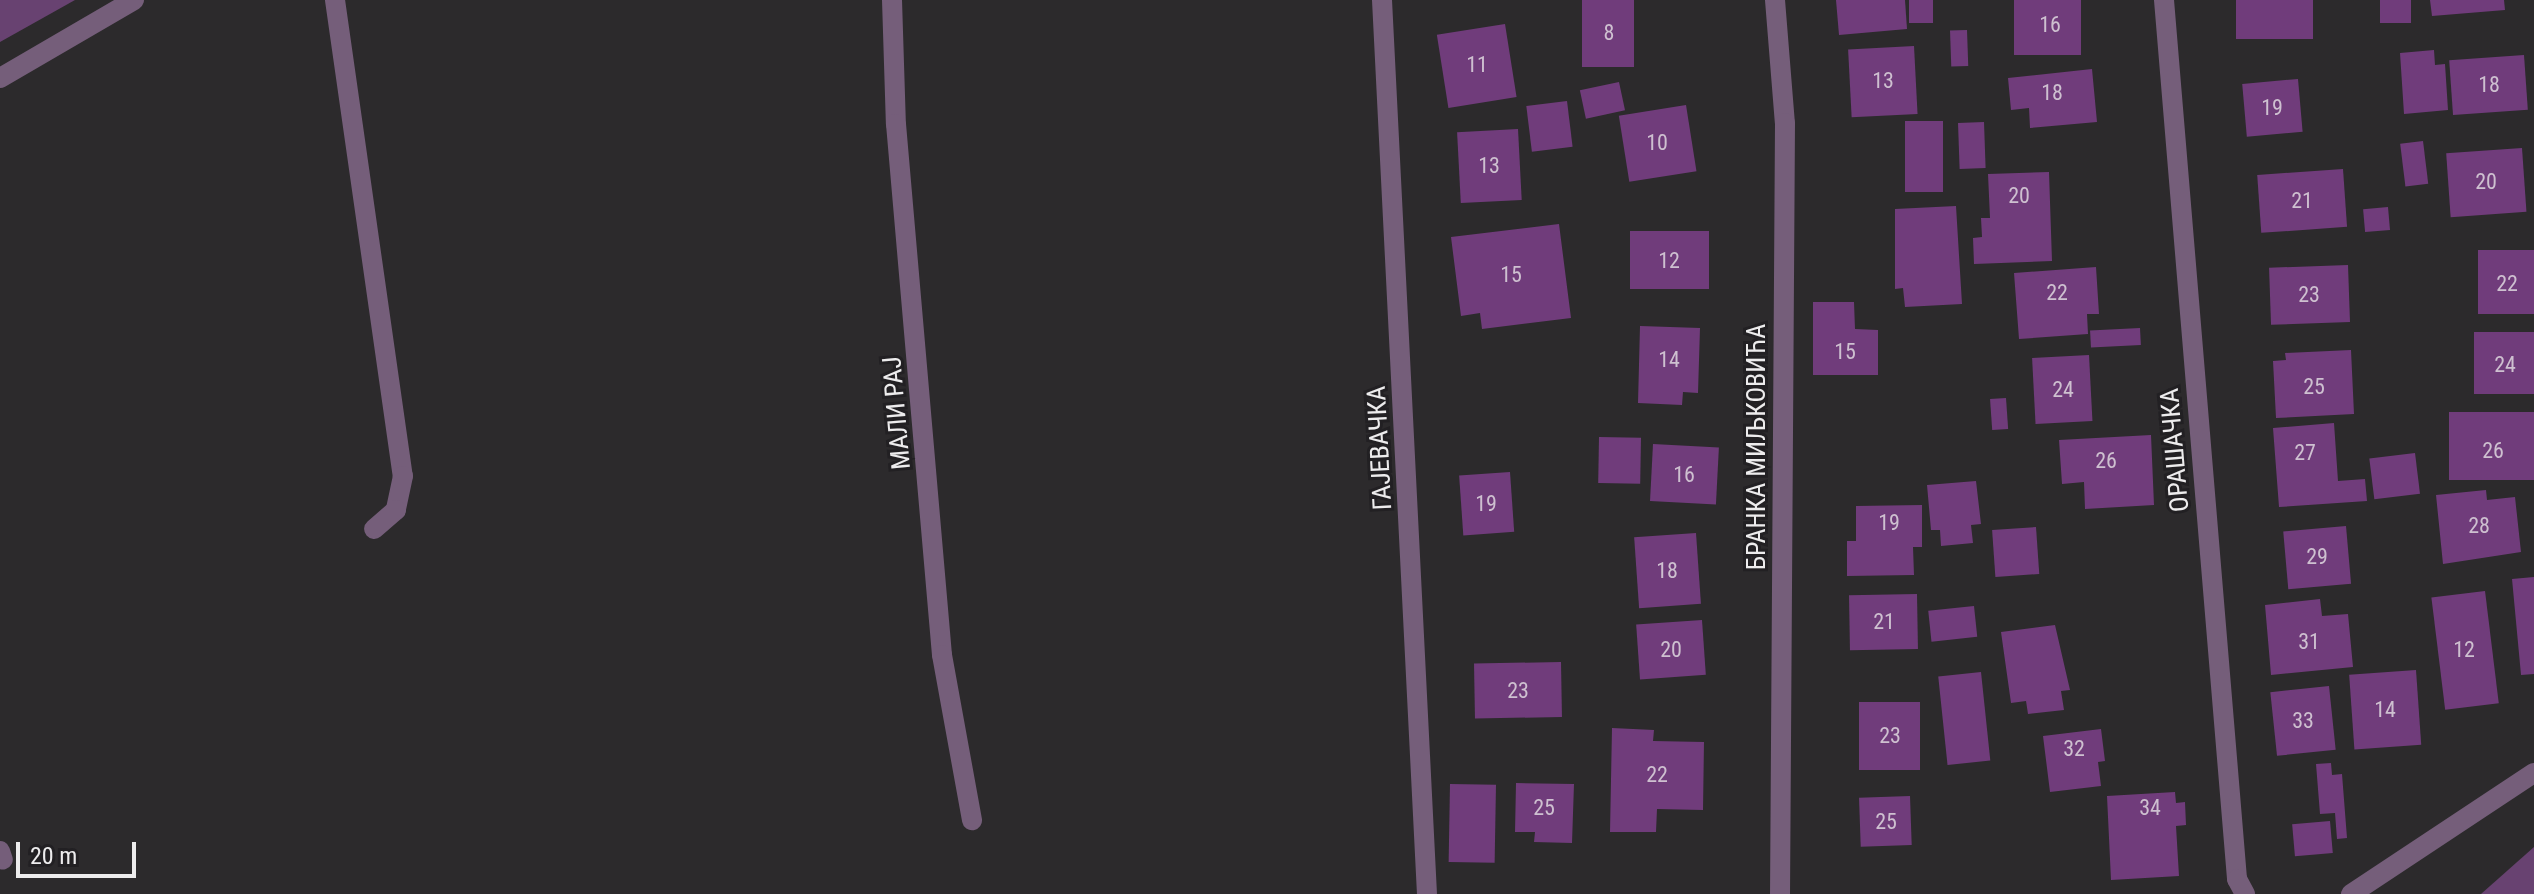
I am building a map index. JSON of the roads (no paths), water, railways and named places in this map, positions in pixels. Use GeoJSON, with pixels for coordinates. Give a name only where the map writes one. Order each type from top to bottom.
{"type":"FeatureCollection","features":[{"type":"Feature","properties":{"kind":"street"},"geometry":{"type":"LineString","coordinates":[[0,78],[134,0]]}},
{"type":"Feature","properties":{"kind":"street"},"geometry":{"type":"LineString","coordinates":[[335,0],[403,476],[396,510],[374,529]]}},
{"type":"Feature","properties":{"kind":"street","name":"МАЛИ РАЈ"},"geometry":{"type":"LineString","coordinates":[[892,0],[896,124],[942,655],[972,820]]}},
{"type":"Feature","properties":{"kind":"street","name":"ГАЈЕВАЧКА"},"geometry":{"type":"LineString","coordinates":[[1382,0],[1427,894]]}},
{"type":"Feature","properties":{"kind":"street","name":"БРАНКА МИЉКОВИЋА"},"geometry":{"type":"LineString","coordinates":[[1775,0],[1785,123],[1780,894]]}},
{"type":"Feature","properties":{"kind":"street","name":"ОРАШАЧКА"},"geometry":{"type":"LineString","coordinates":[[2164,0],[2237,879],[2245,894]]}},
{"type":"Feature","properties":{"kind":"street"},"geometry":{"type":"LineString","coordinates":[[2351,894],[2534,773]]}}]}
